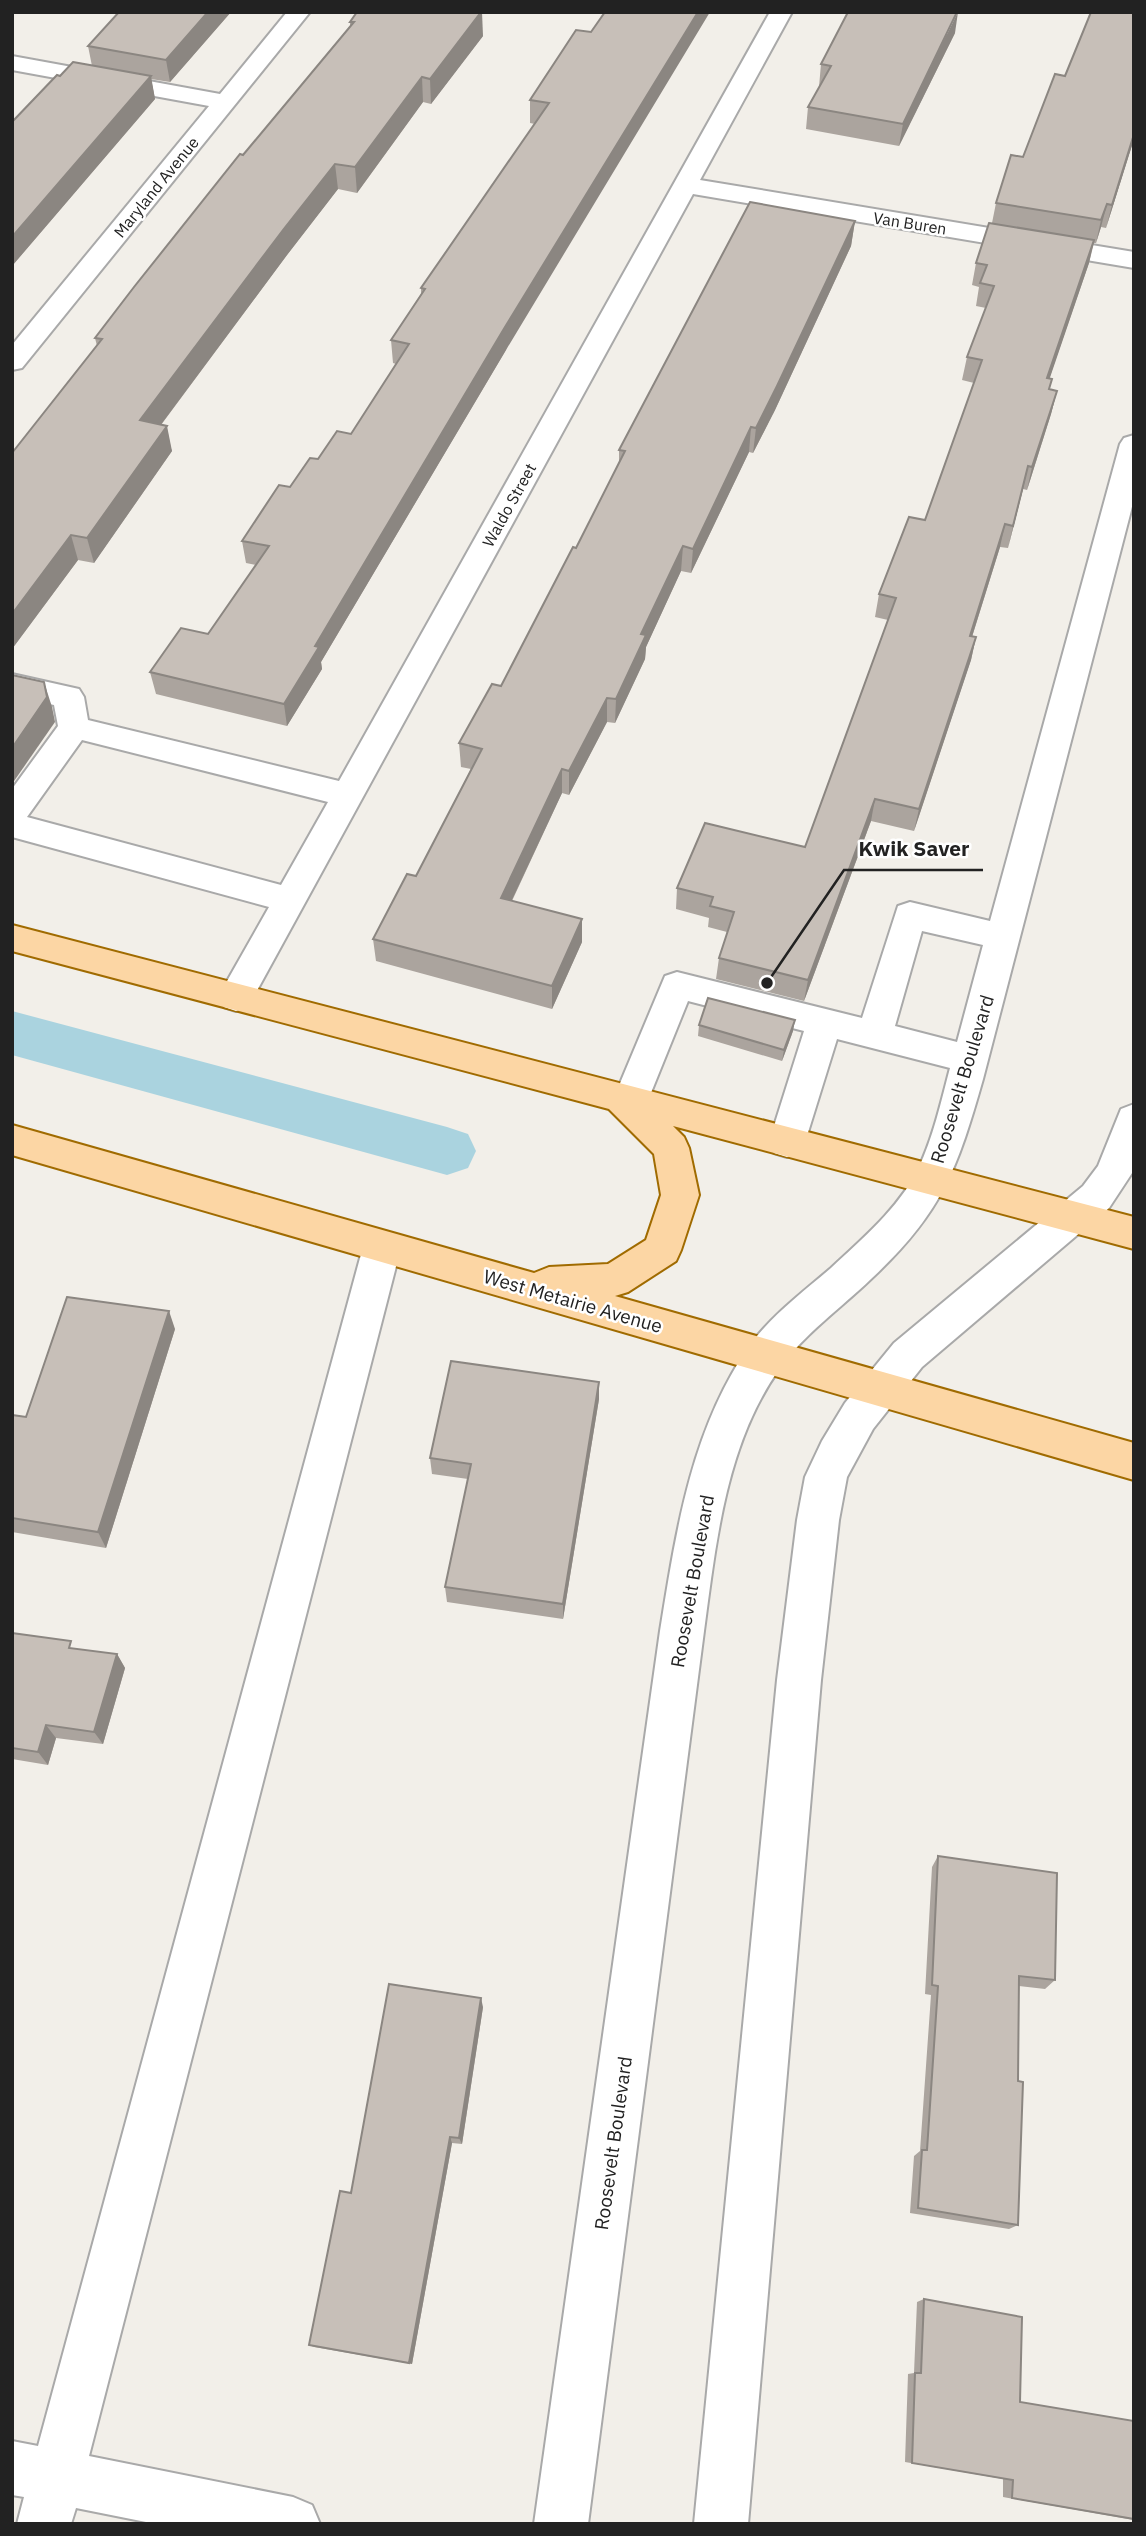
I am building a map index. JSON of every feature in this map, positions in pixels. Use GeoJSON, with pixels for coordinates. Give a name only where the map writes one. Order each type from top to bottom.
{"type":"FeatureCollection","features":[{"type":"Feature","properties":{"kind":"main road"},"geometry":{"type":"LineString","coordinates":[[12,938],[1134,1233]]}},
{"type":"Feature","properties":{"kind":"main road"},"geometry":{"type":"LineString","coordinates":[[516,1285],[614,1280],[662,1250],[680,1195],[671,1148],[625,1098]]}},
{"type":"Feature","properties":{"kind":"main road","name":"West Metairie Avenue"},"geometry":{"type":"LineString","coordinates":[[12,1140],[1134,1462]]}},
{"type":"Feature","properties":{"kind":"street","name":"Maryland Avenue"},"geometry":{"type":"LineString","coordinates":[[12,362],[299,12]]}},
{"type":"Feature","properties":{"kind":"street","name":"Waldo Street"},"geometry":{"type":"LineString","coordinates":[[236,997],[781,12]]}},
{"type":"Feature","properties":{"kind":"street"},"geometry":{"type":"LineString","coordinates":[[12,63],[226,102]]}},
{"type":"Feature","properties":{"kind":"street","name":"Van Buren"},"geometry":{"type":"LineString","coordinates":[[686,185],[1134,260]]}},
{"type":"Feature","properties":{"kind":"street","name":"Roosevelt Boulevard"},"geometry":{"type":"LineString","coordinates":[[561,2524],[678,1659],[701,1508],[731,1419],[748,1383],[765,1357],[780,1337],[890,1234],[931,1180],[945,1144],[970,1059],[1134,444]]}},
{"type":"Feature","properties":{"kind":"street"},"geometry":{"type":"LineString","coordinates":[[12,685],[68,697],[75,727],[12,814]]}},
{"type":"Feature","properties":{"kind":"street"},"geometry":{"type":"LineString","coordinates":[[75,727],[348,795]]}},
{"type":"Feature","properties":{"kind":"street"},"geometry":{"type":"LineString","coordinates":[[12,825],[290,900]]}},
{"type":"Feature","properties":{"kind":"street"},"geometry":{"type":"LineString","coordinates":[[875,1035],[910,915],[1002,937]]}},
{"type":"Feature","properties":{"kind":"street"},"geometry":{"type":"LineString","coordinates":[[625,1098],[677,985],[970,1059]]}},
{"type":"Feature","properties":{"kind":"street"},"geometry":{"type":"LineString","coordinates":[[787,1142],[824,1022]]}},
{"type":"Feature","properties":{"kind":"street"},"geometry":{"type":"LineString","coordinates":[[721,2524],[799,1680],[818,1520],[826,1477],[836,1454],[879,1389],[908,1355],[1096,1197],[1114,1173],[1134,1119]]}},
{"type":"Feature","properties":{"kind":"street"},"geometry":{"type":"LineString","coordinates":[[293,2524],[37,2489],[382,1247]]}},
{"type":"Feature","properties":{"kind":"building"},"geometry":{"type":"Polygon","coordinates":[[[119,12],[208,12],[166,60],[88,46],[119,12]]]}},
{"type":"Feature","properties":{"kind":"building"},"geometry":{"type":"Polygon","coordinates":[[[357,12],[481,12],[430,79],[422,77],[355,167],[335,164],[283,230],[140,420],[167,426],[87,538],[71,535],[12,614],[12,453],[102,339],[95,338],[134,287],[240,154],[243,155],[354,22],[350,22],[357,12]]]}},
{"type":"Feature","properties":{"kind":"building"},"geometry":{"type":"Polygon","coordinates":[[[605,12],[698,12],[505,327],[315,646],[319,647],[284,704],[150,672],[181,628],[208,634],[269,546],[242,541],[279,485],[290,487],[310,458],[318,459],[337,431],[351,434],[409,344],[391,340],[425,289],[421,288],[549,103],[530,100],[576,30],[591,32],[605,12]]]}},
{"type":"Feature","properties":{"kind":"building"},"geometry":{"type":"Polygon","coordinates":[[[848,12],[957,12],[903,124],[808,107],[831,66],[821,64],[848,12]]]}},
{"type":"Feature","properties":{"kind":"building"},"geometry":{"type":"Polygon","coordinates":[[[1091,12],[1134,12],[1134,134],[1112,205],[1107,204],[1101,220],[996,203],[1011,155],[1023,157],[1055,74],[1065,76],[1091,12]]]}},
{"type":"Feature","properties":{"kind":"building"},"geometry":{"type":"Polygon","coordinates":[[[73,62],[151,76],[12,237],[12,122],[73,62]]]}},
{"type":"Feature","properties":{"kind":"building"},"geometry":{"type":"Polygon","coordinates":[[[750,202],[855,221],[777,386],[756,428],[751,427],[693,549],[683,546],[641,634],[646,635],[616,699],[607,698],[569,771],[562,769],[501,898],[582,919],[552,986],[373,939],[407,874],[416,876],[482,749],[459,743],[492,684],[501,686],[573,547],[576,548],[625,451],[619,450],[750,202]]]}},
{"type":"Feature","properties":{"kind":"building"},"geometry":{"type":"Polygon","coordinates":[[[989,223],[1094,240],[1047,378],[1052,379],[1049,389],[1057,391],[1032,467],[1028,466],[1013,526],[1005,524],[970,636],[976,637],[919,809],[875,799],[808,980],[719,958],[734,912],[710,906],[713,897],[677,888],[705,823],[805,847],[896,598],[879,594],[909,517],[925,520],[982,360],[967,357],[994,286],[980,283],[987,265],[976,263],[989,223]]]}},
{"type":"Feature","properties":{"kind":"building"},"geometry":{"type":"Polygon","coordinates":[[[12,675],[44,682],[47,697],[12,748],[12,675]]]}},
{"type":"Feature","properties":{"kind":"building"},"geometry":{"type":"Polygon","coordinates":[[[708,998],[795,1020],[784,1050],[699,1025],[708,998]]]}},
{"type":"Feature","properties":{"kind":"building"},"geometry":{"type":"Polygon","coordinates":[[[67,1297],[169,1311],[98,1532],[12,1518],[12,1415],[26,1417],[67,1297]]]}},
{"type":"Feature","properties":{"kind":"building"},"geometry":{"type":"Polygon","coordinates":[[[451,1361],[599,1382],[563,1604],[445,1587],[471,1464],[430,1458],[451,1361]]]}},
{"type":"Feature","properties":{"kind":"building"},"geometry":{"type":"Polygon","coordinates":[[[12,1633],[71,1641],[69,1648],[117,1654],[94,1732],[46,1725],[38,1752],[12,1748],[12,1633]]]}},
{"type":"Feature","properties":{"kind":"building"},"geometry":{"type":"Polygon","coordinates":[[[938,1856],[1057,1873],[1055,1980],[1019,1976],[1018,2081],[1023,2082],[1018,2225],[918,2208],[922,2150],[927,2150],[938,1986],[932,1985],[938,1856]]]}},
{"type":"Feature","properties":{"kind":"building"},"geometry":{"type":"Polygon","coordinates":[[[389,1984],[481,1998],[459,2138],[450,2137],[409,2363],[309,2345],[340,2191],[351,2193],[389,1984]]]}},
{"type":"Feature","properties":{"kind":"building"},"geometry":{"type":"Polygon","coordinates":[[[924,2299],[1022,2317],[1020,2402],[1134,2421],[1134,2519],[1012,2498],[1013,2480],[912,2463],[915,2373],[921,2373],[924,2299]]]}},
{"type":"Feature","properties":{"kind":"waterway"},"geometry":{"type":"LineString","coordinates":[[12,1033],[447,1151]]}},
{"type":"Feature","properties":{"kind":"place","name":"Kwik Saver"},"geometry":{"type":"Point","coordinates":[767,983]}}]}
